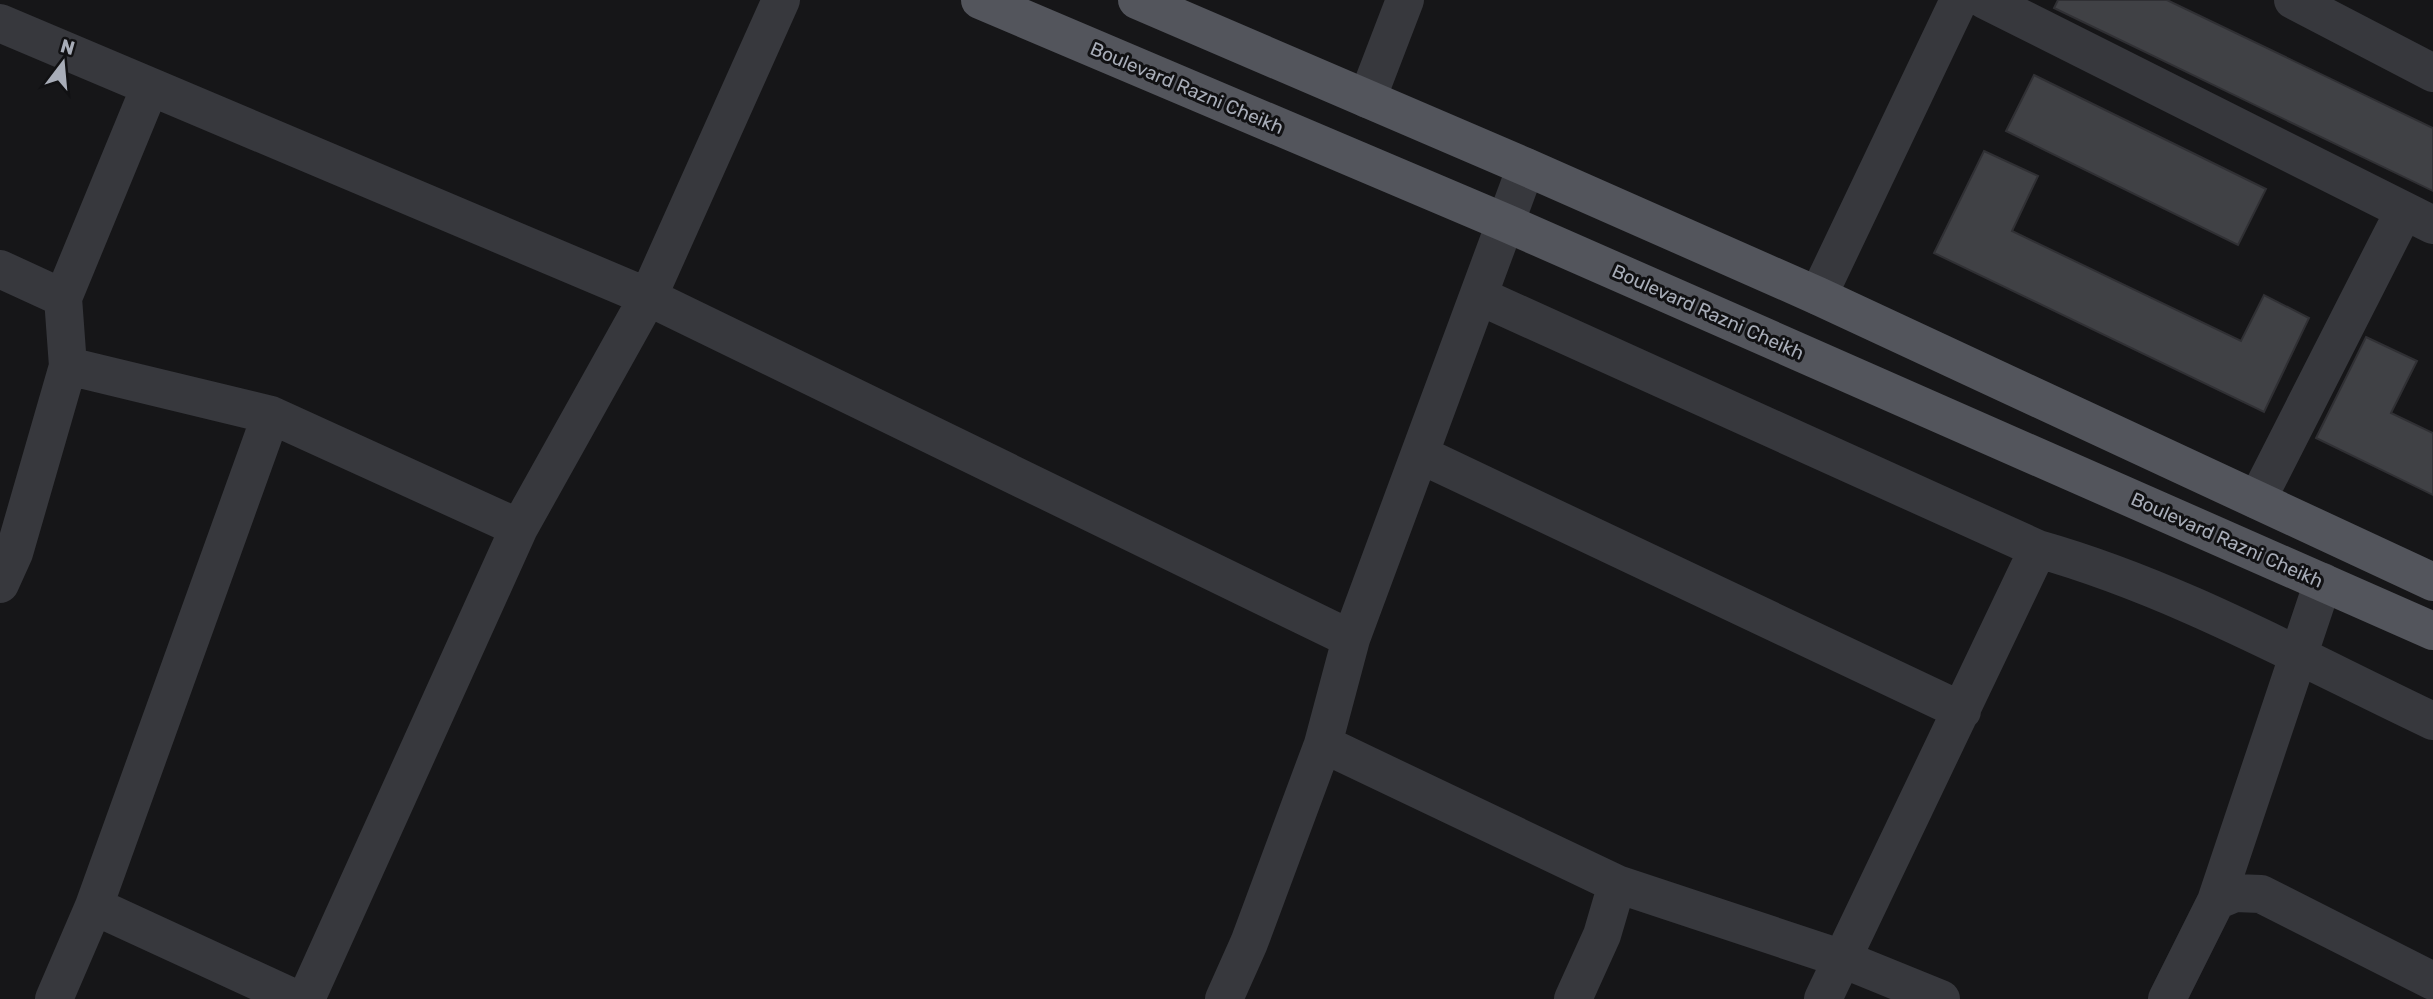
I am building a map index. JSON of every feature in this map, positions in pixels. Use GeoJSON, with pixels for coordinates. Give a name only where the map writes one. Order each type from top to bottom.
{"type":"FeatureCollection","features":[{"type":"Feature","properties":{"kind":"main road","name":"Boulevard Razni Cheikh"},"geometry":{"type":"LineString","coordinates":[[980,0],[1506,223],[2433,631]]}},
{"type":"Feature","properties":{"kind":"main road"},"geometry":{"type":"LineString","coordinates":[[1137,0],[1818,296],[2433,582]]}},
{"type":"Feature","properties":{"kind":"street"},"geometry":{"type":"LineString","coordinates":[[306,999],[519,528],[648,297],[781,0]]}},
{"type":"Feature","properties":{"kind":"street"},"geometry":{"type":"LineString","coordinates":[[1367,99],[1405,0]]}},
{"type":"Feature","properties":{"kind":"street"},"geometry":{"type":"LineString","coordinates":[[1818,296],[1959,0]]}},
{"type":"Feature","properties":{"kind":"street"},"geometry":{"type":"LineString","coordinates":[[1985,0],[2418,218],[2257,500]]}},
{"type":"Feature","properties":{"kind":"street"},"geometry":{"type":"LineString","coordinates":[[2293,0],[2429,60]]}},
{"type":"Feature","properties":{"kind":"street"},"geometry":{"type":"LineString","coordinates":[[0,23],[648,297],[1351,639]]}},
{"type":"Feature","properties":{"kind":"street"},"geometry":{"type":"LineString","coordinates":[[5,561],[68,366],[63,298],[150,88]]}},
{"type":"Feature","properties":{"kind":"street"},"geometry":{"type":"LineString","coordinates":[[1224,999],[1323,744],[1351,639],[1526,167]]}},
{"type":"Feature","properties":{"kind":"street"},"geometry":{"type":"LineString","coordinates":[[0,268],[63,298]]}},
{"type":"Feature","properties":{"kind":"street"},"geometry":{"type":"LineString","coordinates":[[1479,296],[2038,549],[2136,582],[2433,721]]}},
{"type":"Feature","properties":{"kind":"street"},"geometry":{"type":"LineString","coordinates":[[68,366],[271,415],[519,528]]}},
{"type":"Feature","properties":{"kind":"street"},"geometry":{"type":"LineString","coordinates":[[54,999],[94,906],[271,415]]}},
{"type":"Feature","properties":{"kind":"street"},"geometry":{"type":"LineString","coordinates":[[1421,455],[1962,711]]}},
{"type":"Feature","properties":{"kind":"street"},"geometry":{"type":"LineString","coordinates":[[1823,999],[1840,958],[1962,711],[2038,549]]}},
{"type":"Feature","properties":{"kind":"street"},"geometry":{"type":"LineString","coordinates":[[2167,999],[2216,901],[2323,582]]}},
{"type":"Feature","properties":{"kind":"street"},"geometry":{"type":"LineString","coordinates":[[1323,744],[1617,884],[1840,958],[1941,999]]}},
{"type":"Feature","properties":{"kind":"street"},"geometry":{"type":"LineString","coordinates":[[1573,999],[1602,935],[1617,884]]}},
{"type":"Feature","properties":{"kind":"street"},"geometry":{"type":"LineString","coordinates":[[2216,901],[2235,893],[2261,894],[2433,981]]}},
{"type":"Feature","properties":{"kind":"street"},"geometry":{"type":"LineString","coordinates":[[94,906],[296,999]]}},
{"type":"Feature","properties":{"kind":"building"},"geometry":{"type":"Polygon","coordinates":[[[2058,0],[2167,0],[2433,128],[2433,191],[2054,8],[2058,0]]]}},
{"type":"Feature","properties":{"kind":"building"},"geometry":{"type":"Polygon","coordinates":[[[2034,75],[2266,189],[2238,245],[2006,131],[2034,75]]]}},
{"type":"Feature","properties":{"kind":"building"},"geometry":{"type":"Polygon","coordinates":[[[1984,151],[2038,176],[2012,231],[2241,341],[2264,295],[2309,318],[2264,412],[1934,253],[1984,151]]]}},
{"type":"Feature","properties":{"kind":"building"},"geometry":{"type":"Polygon","coordinates":[[[2366,337],[2417,361],[2391,413],[2433,433],[2433,495],[2316,438],[2366,337]]]}}]}
